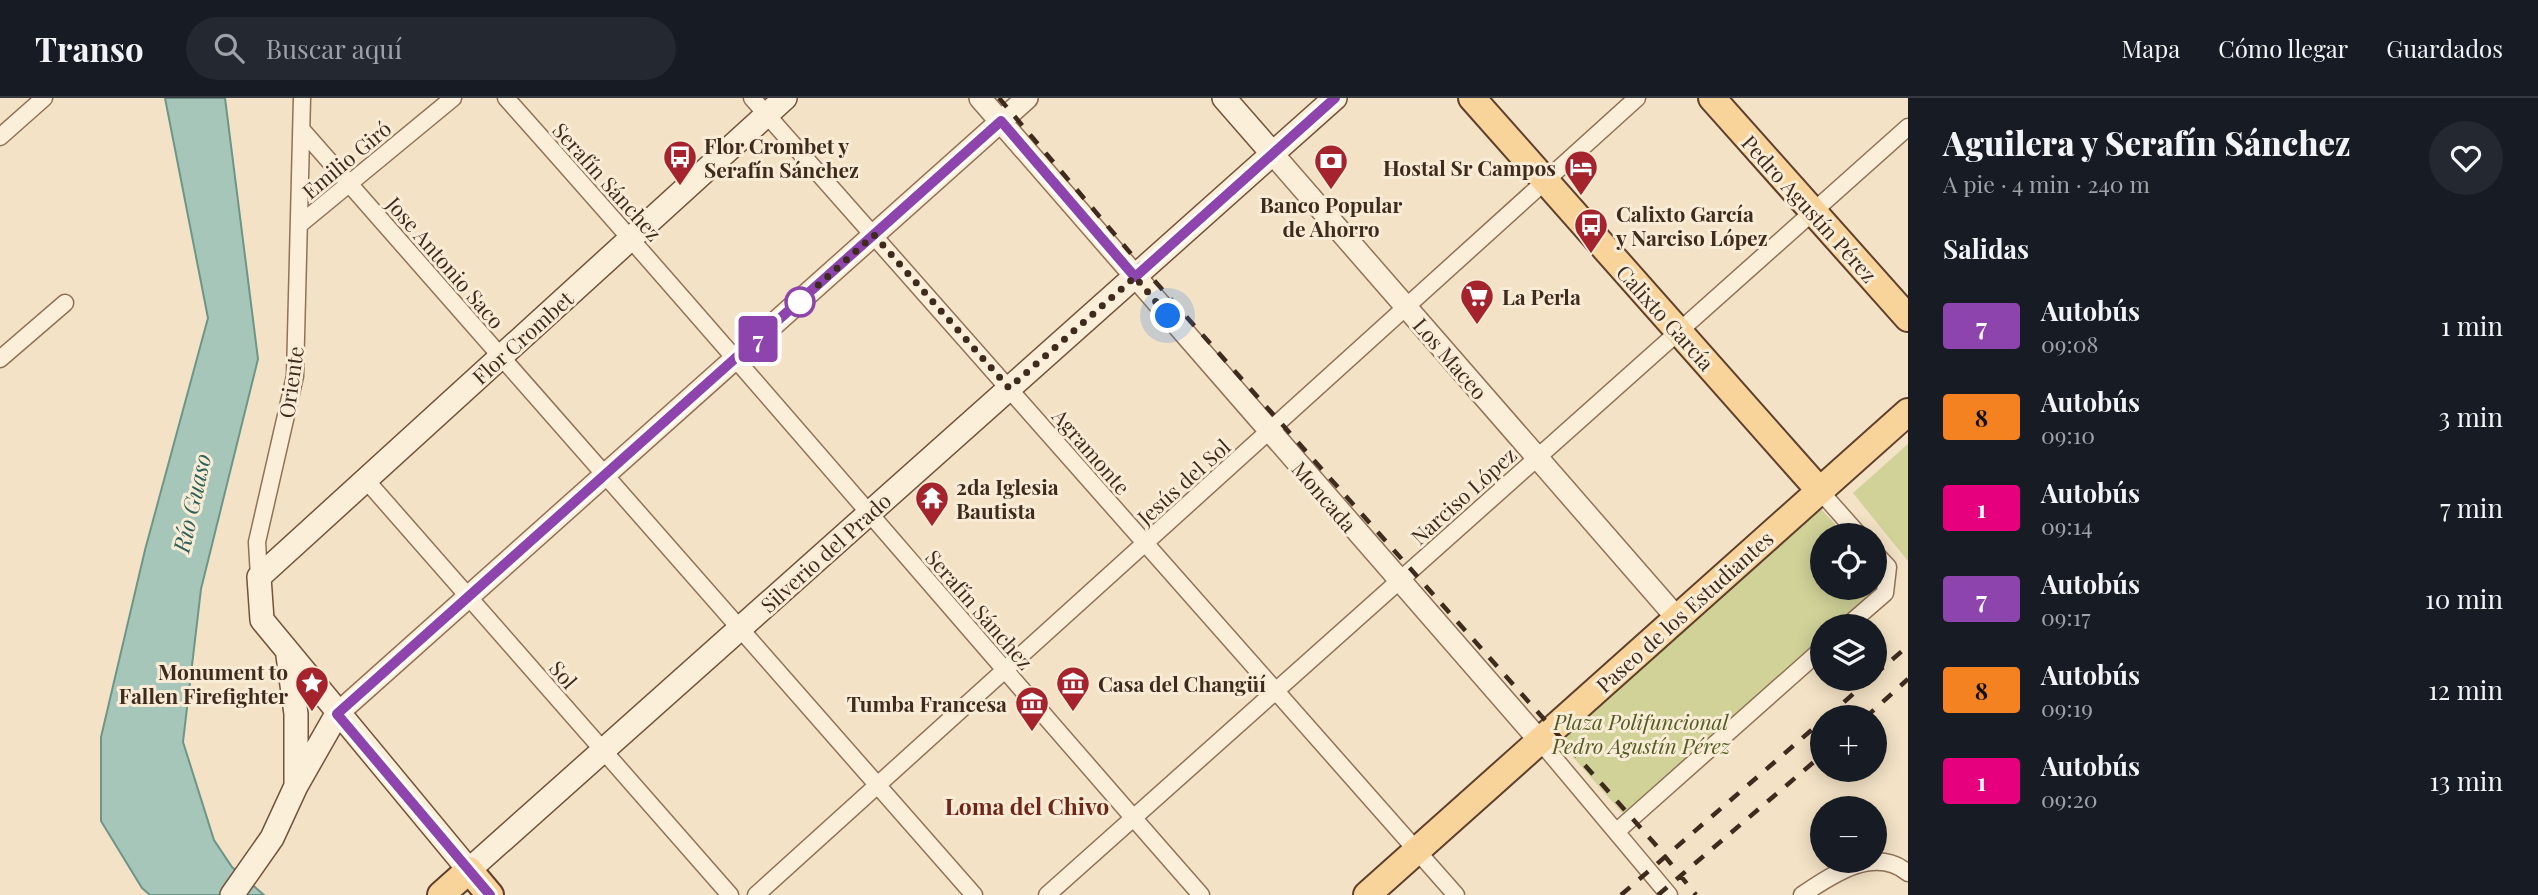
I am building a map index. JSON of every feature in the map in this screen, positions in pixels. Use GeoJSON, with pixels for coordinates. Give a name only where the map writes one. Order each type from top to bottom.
{"type":"FeatureCollection","features":[{"type":"Feature","properties":{"kind":"main road","name":"Flor Crombet"},"geometry":{"type":"LineString","coordinates":[[260,577],[631,239],[759,106],[785,98]]}},
{"type":"Feature","properties":{"kind":"main road","name":"Los Maceo"},"geometry":{"type":"LineString","coordinates":[[1224,98],[1272,153]]}},
{"type":"Feature","properties":{"kind":"main road","name":"Silverio del Prado"},"geometry":{"type":"LineString","coordinates":[[441,895],[1335,98]]}},
{"type":"Feature","properties":{"kind":"main road","name":"Calixto García"},"geometry":{"type":"LineString","coordinates":[[1472,98],[1820,491]]}},
{"type":"Feature","properties":{"kind":"main road","name":"Pedro Agustín Pérez"},"geometry":{"type":"LineString","coordinates":[[1712,98],[1908,318]]}},
{"type":"Feature","properties":{"kind":"main road","name":"Paseo de los Estudiantes"},"geometry":{"type":"LineString","coordinates":[[1367,895],[1908,412]]}},
{"type":"Feature","properties":{"kind":"main road","name":"Oriente"},"geometry":{"type":"LineString","coordinates":[[260,577],[261,620],[490,895]]}},
{"type":"Feature","properties":{"kind":"main road","name":"Oriente"},"geometry":{"type":"LineString","coordinates":[[288,655],[296,714],[296,786]]}},
{"type":"Feature","properties":{"kind":"main road"},"geometry":{"type":"LineString","coordinates":[[232,895],[272,838],[296,786],[337,714]]}},
{"type":"Feature","properties":{"kind":"street","name":"Oriente"},"geometry":{"type":"LineString","coordinates":[[260,577],[257,542],[295,376],[302,98]]}},
{"type":"Feature","properties":{"kind":"street","name":"Emilio Giró"},"geometry":{"type":"LineString","coordinates":[[299,225],[453,98]]}},
{"type":"Feature","properties":{"kind":"street","name":"Serafín Sánchez"},"geometry":{"type":"LineString","coordinates":[[506,98],[1201,895]]}},
{"type":"Feature","properties":{"kind":"street","name":"Moncada"},"geometry":{"type":"LineString","coordinates":[[980,98],[1539,740],[1669,895]]}},
{"type":"Feature","properties":{"kind":"street"},"geometry":{"type":"LineString","coordinates":[[337,714],[1027,98]]}},
{"type":"Feature","properties":{"kind":"street","name":"Jesús del Sol"},"geometry":{"type":"LineString","coordinates":[[756,895],[1637,98]]}},
{"type":"Feature","properties":{"kind":"street"},"geometry":{"type":"LineString","coordinates":[[0,137],[40,99]]}},
{"type":"Feature","properties":{"kind":"street","name":"Agramonte"},"geometry":{"type":"LineString","coordinates":[[759,106],[1456,895]]}},
{"type":"Feature","properties":{"kind":"street","name":"Narciso López"},"geometry":{"type":"LineString","coordinates":[[1047,895],[1908,127]]}},
{"type":"Feature","properties":{"kind":"street","name":"Jose Antonio Saco"},"geometry":{"type":"LineString","coordinates":[[302,130],[974,895]]}},
{"type":"Feature","properties":{"kind":"street","name":"Los Maceo"},"geometry":{"type":"LineString","coordinates":[[1272,153],[1677,618]]}},
{"type":"Feature","properties":{"kind":"street"},"geometry":{"type":"LineString","coordinates":[[2,353],[65,303]]}},
{"type":"Feature","properties":{"kind":"street","name":"Sol"},"geometry":{"type":"LineString","coordinates":[[366,480],[730,895]]}},
{"type":"Feature","properties":{"kind":"street","name":"Calixto García"},"geometry":{"type":"LineString","coordinates":[[1820,491],[1848,523]]}},
{"type":"Feature","properties":{"kind":"street"},"geometry":{"type":"LineString","coordinates":[[1861,614],[1877,600]]}},
{"type":"Feature","properties":{"kind":"street"},"geometry":{"type":"LineString","coordinates":[[1616,832],[1810,660]]}},
{"type":"Feature","properties":{"kind":"street"},"geometry":{"type":"LineString","coordinates":[[1802,895],[1838,872],[1869,862],[1887,860],[1908,873]]}},
{"type":"Feature","properties":{"kind":"green space"},"geometry":{"type":"Polygon","coordinates":[[[1908,444],[1908,561],[1887,535],[1887,523],[1877,523],[1853,493],[1908,444]]]}},
{"type":"Feature","properties":{"kind":"green space","name":"Plaza Polifuncional Pedro Agustín Pérez"},"geometry":{"type":"Polygon","coordinates":[[[1821,509],[1834,523],[1810,523],[1810,600],[1866,600],[1852,614],[1810,614],[1810,652],[1624,815],[1558,740],[1821,509]]]}},
{"type":"Feature","properties":{"kind":"water","name":"Río Guaso"},"geometry":{"type":"Polygon","coordinates":[[[165,98],[225,98],[258,359],[201,589],[183,742],[214,840],[232,867],[264,895],[150,895],[142,888],[101,821],[101,737],[145,550],[208,318],[165,98]]]}},
{"type":"Feature","properties":{"kind":"railway"},"geometry":{"type":"LineString","coordinates":[[999,98],[1144,269],[1655,844],[1696,895]]}},
{"type":"Feature","properties":{"kind":"railway"},"geometry":{"type":"LineString","coordinates":[[1887,664],[1908,646]]}},
{"type":"Feature","properties":{"kind":"railway"},"geometry":{"type":"LineString","coordinates":[[1879,705],[1908,679]]}},
{"type":"Feature","properties":{"kind":"railway"},"geometry":{"type":"LineString","coordinates":[[1841,705],[1856,691]]}},
{"type":"Feature","properties":{"kind":"railway"},"geometry":{"type":"LineString","coordinates":[[1621,895],[1810,731]]}},
{"type":"Feature","properties":{"kind":"railway"},"geometry":{"type":"LineString","coordinates":[[1658,895],[1810,765]]}},
{"type":"Feature","properties":{"kind":"bus line","name":"7"},"geometry":{"type":"LineString","coordinates":[[490,895],[337,714],[1001,121],[1135,277],[1335,98]]}},
{"type":"Feature","properties":{"kind":"place","name":"Flor Crombet y Serafín Sánchez"},"geometry":{"type":"Point","coordinates":[680,187]}},
{"type":"Feature","properties":{"kind":"place","name":"Banco Popular de Ahorro"},"geometry":{"type":"Point","coordinates":[1331,191]}},
{"type":"Feature","properties":{"kind":"place","name":"Hostal Sr Campos"},"geometry":{"type":"Point","coordinates":[1581,197]}},
{"type":"Feature","properties":{"kind":"place","name":"Calixto García y Narciso López"},"geometry":{"type":"Point","coordinates":[1591,255]}},
{"type":"Feature","properties":{"kind":"place","name":"La Perla"},"geometry":{"type":"Point","coordinates":[1477,326]}},
{"type":"Feature","properties":{"kind":"place","name":"2da Iglesia Bautista"},"geometry":{"type":"Point","coordinates":[932,528]}},
{"type":"Feature","properties":{"kind":"place","name":"Monument to Fallen Firefighter"},"geometry":{"type":"Point","coordinates":[312,713]}},
{"type":"Feature","properties":{"kind":"place","name":"Casa del Changüí"},"geometry":{"type":"Point","coordinates":[1073,713]}},
{"type":"Feature","properties":{"kind":"place","name":"Tumba Francesa"},"geometry":{"type":"Point","coordinates":[1032,733]}},
{"type":"Feature","properties":{"kind":"district","name":"Loma del Chivo"},"geometry":{"type":"Point","coordinates":[1027,805]}},
{"type":"Feature","properties":{"kind":"route"},"geometry":{"type":"LineString","coordinates":[[800,302],[795,306],[874,235],[1009,388],[1135,277],[1168,316]]}}]}
